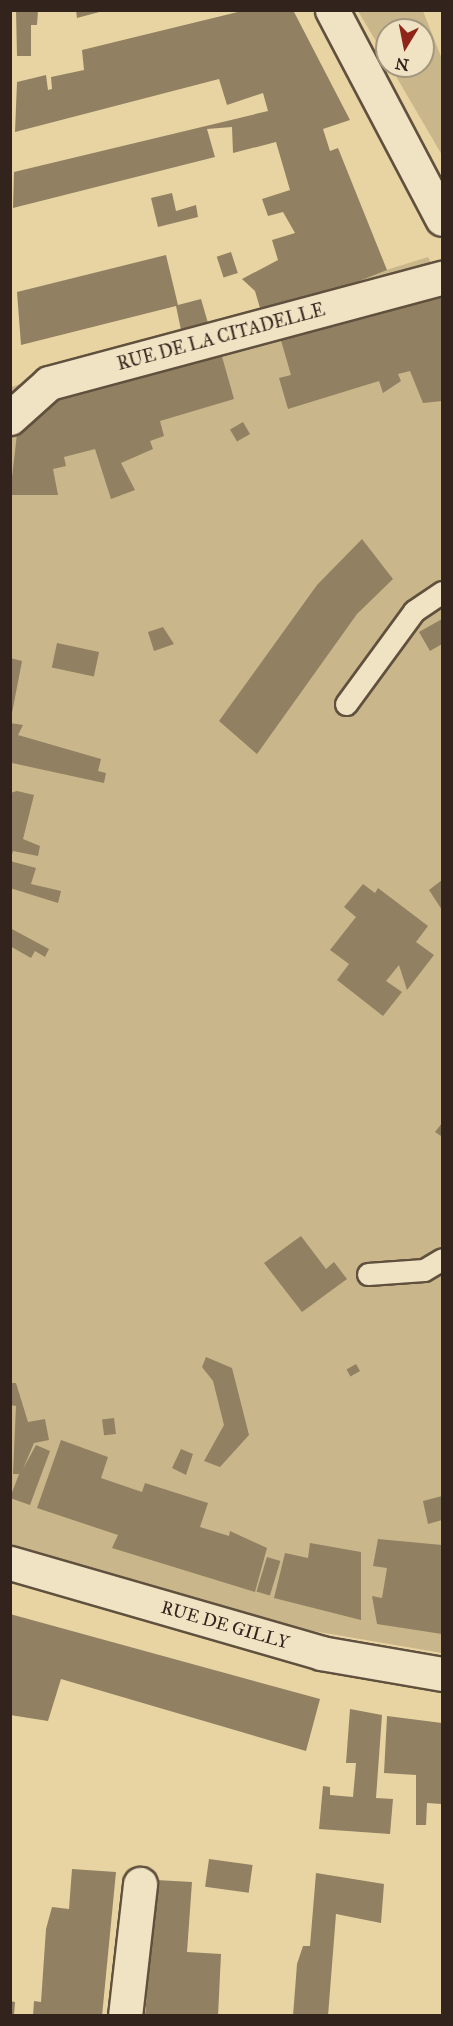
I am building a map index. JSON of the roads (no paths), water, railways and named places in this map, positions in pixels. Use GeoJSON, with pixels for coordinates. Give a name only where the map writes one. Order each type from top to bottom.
{"type":"FeatureCollection","features":[{"type":"Feature","properties":{"kind":"street"},"geometry":{"type":"LineString","coordinates":[[332,10],[441,213]]}},
{"type":"Feature","properties":{"kind":"street","name":"RUE DE LA CITADELLE"},"geometry":{"type":"LineString","coordinates":[[10,418],[49,383],[442,278]]}},
{"type":"Feature","properties":{"kind":"street","name":"RUE DE GILLY"},"geometry":{"type":"LineString","coordinates":[[10,1563],[321,1653],[442,1674]]}},
{"type":"Feature","properties":{"kind":"street"},"geometry":{"type":"LineString","coordinates":[[125,2016],[140,1884]]}},
{"type":"Feature","properties":{"kind":"lane"},"geometry":{"type":"LineString","coordinates":[[346,704],[414,611],[442,592]]}},
{"type":"Feature","properties":{"kind":"lane"},"geometry":{"type":"LineString","coordinates":[[368,1274],[424,1270],[442,1259]]}}]}
